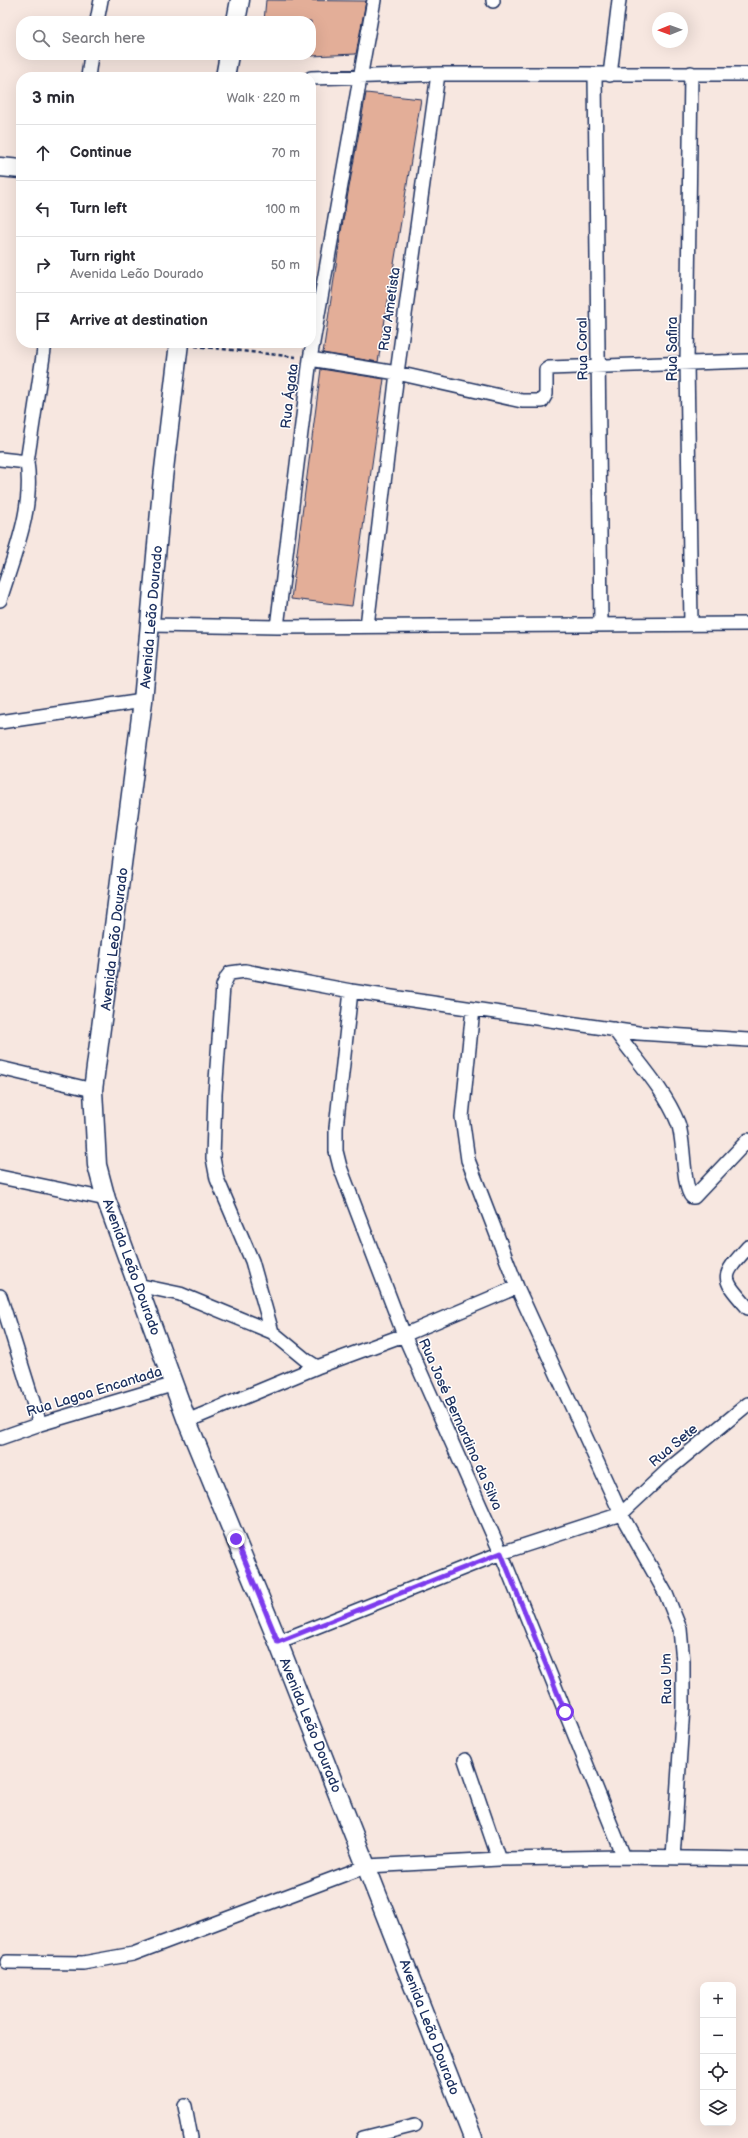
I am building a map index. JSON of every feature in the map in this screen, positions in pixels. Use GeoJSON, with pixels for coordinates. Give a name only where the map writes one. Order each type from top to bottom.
{"type":"FeatureCollection","features":[{"type":"Feature","properties":{"kind":"main road"},"geometry":{"type":"LineString","coordinates":[[237,16],[240,0]]}},
{"type":"Feature","properties":{"kind":"main road"},"geometry":{"type":"LineString","coordinates":[[225,72],[228,60]]}},
{"type":"Feature","properties":{"kind":"main road"},"geometry":{"type":"LineString","coordinates":[[0,167],[16,169]]}},
{"type":"Feature","properties":{"kind":"main road","name":"Avenida Leão Dourado"},"geometry":{"type":"LineString","coordinates":[[179,348],[149,625],[144,701],[94,1090],[98,1165],[106,1199],[175,1384],[187,1421],[278,1642],[473,2138]]}},
{"type":"Feature","properties":{"kind":"street"},"geometry":{"type":"LineString","coordinates":[[98,16],[101,0]]}},
{"type":"Feature","properties":{"kind":"street","name":"Rua Ágata"},"geometry":{"type":"LineString","coordinates":[[316,325],[374,0]]}},
{"type":"Feature","properties":{"kind":"street"},"geometry":{"type":"LineString","coordinates":[[610,75],[619,0]]}},
{"type":"Feature","properties":{"kind":"street"},"geometry":{"type":"LineString","coordinates":[[89,72],[90,60]]}},
{"type":"Feature","properties":{"kind":"street","name":"Rua Safira"},"geometry":{"type":"LineString","coordinates":[[691,73],[687,362],[691,624]]}},
{"type":"Feature","properties":{"kind":"street"},"geometry":{"type":"LineString","coordinates":[[316,78],[438,74],[748,74]]}},
{"type":"Feature","properties":{"kind":"street","name":"Rua Ametista"},"geometry":{"type":"LineString","coordinates":[[367,626],[396,373],[438,74]]}},
{"type":"Feature","properties":{"kind":"street","name":"Rua Coral"},"geometry":{"type":"LineString","coordinates":[[595,74],[601,624]]}},
{"type":"Feature","properties":{"kind":"street"},"geometry":{"type":"LineString","coordinates":[[0,600],[24,524],[28,502],[29,476],[27,462],[44,348]]}},
{"type":"Feature","properties":{"kind":"street","name":"Rua Ágata"},"geometry":{"type":"LineString","coordinates":[[278,627],[312,348]]}},
{"type":"Feature","properties":{"kind":"street"},"geometry":{"type":"LineString","coordinates":[[310,359],[396,373],[522,401],[538,402],[542,401],[546,394],[546,370],[549,368],[598,365],[748,361]]}},
{"type":"Feature","properties":{"kind":"street"},"geometry":{"type":"LineString","coordinates":[[0,459],[27,462]]}},
{"type":"Feature","properties":{"kind":"street"},"geometry":{"type":"LineString","coordinates":[[149,625],[278,627],[748,624]]}},
{"type":"Feature","properties":{"kind":"street"},"geometry":{"type":"LineString","coordinates":[[0,722],[144,701]]}},
{"type":"Feature","properties":{"kind":"street"},"geometry":{"type":"LineString","coordinates":[[272,1332],[252,1261],[221,1192],[213,1158],[215,1094],[224,986],[226,977],[230,973],[238,971],[351,991],[638,1033],[748,1040]]}},
{"type":"Feature","properties":{"kind":"street","name":"Rua José Bernardino da Silva"},"geometry":{"type":"LineString","coordinates":[[351,991],[336,1128],[336,1151],[340,1166],[404,1335],[501,1553],[624,1857]]}},
{"type":"Feature","properties":{"kind":"street","name":"Rua Um"},"geometry":{"type":"LineString","coordinates":[[473,1009],[462,1117],[464,1141],[468,1160],[517,1287],[621,1514],[666,1594],[680,1629],[683,1662],[683,1707],[673,1858]]}},
{"type":"Feature","properties":{"kind":"street"},"geometry":{"type":"LineString","coordinates":[[614,1029],[660,1092],[678,1123],[683,1140],[687,1186],[692,1197],[694,1197],[748,1140]]}},
{"type":"Feature","properties":{"kind":"street"},"geometry":{"type":"LineString","coordinates":[[0,1068],[94,1090]]}},
{"type":"Feature","properties":{"kind":"street"},"geometry":{"type":"LineString","coordinates":[[0,1177],[106,1199]]}},
{"type":"Feature","properties":{"kind":"street"},"geometry":{"type":"LineString","coordinates":[[748,1247],[729,1267],[726,1274],[729,1286],[748,1308]]}},
{"type":"Feature","properties":{"kind":"street"},"geometry":{"type":"LineString","coordinates":[[137,1285],[180,1294],[272,1332],[306,1360],[317,1367]]}},
{"type":"Feature","properties":{"kind":"street"},"geometry":{"type":"LineString","coordinates":[[187,1421],[317,1367],[404,1335],[517,1287]]}},
{"type":"Feature","properties":{"kind":"street"},"geometry":{"type":"LineString","coordinates":[[0,1296],[40,1424]]}},
{"type":"Feature","properties":{"kind":"street","name":"Rua Lagoa Encantada"},"geometry":{"type":"LineString","coordinates":[[0,1438],[40,1424],[175,1384]]}},
{"type":"Feature","properties":{"kind":"street","name":"Rua Sete"},"geometry":{"type":"LineString","coordinates":[[621,1514],[669,1469],[748,1404]]}},
{"type":"Feature","properties":{"kind":"street"},"geometry":{"type":"LineString","coordinates":[[278,1642],[501,1553],[621,1514]]}},
{"type":"Feature","properties":{"kind":"street"},"geometry":{"type":"LineString","coordinates":[[465,1760],[498,1859]]}},
{"type":"Feature","properties":{"kind":"street"},"geometry":{"type":"LineString","coordinates":[[7,1962],[83,1963],[133,1954],[367,1866],[498,1859],[624,1857],[748,1859]]}},
{"type":"Feature","properties":{"kind":"street"},"geometry":{"type":"LineString","coordinates":[[185,2106],[190,2138]]}},
{"type":"Feature","properties":{"kind":"street"},"geometry":{"type":"LineString","coordinates":[[363,2138],[415,2126]]}},
{"type":"Feature","properties":{"kind":"path"},"geometry":{"type":"LineString","coordinates":[[214,348],[310,359]]}},
{"type":"Feature","properties":{"kind":"building"},"geometry":{"type":"Polygon","coordinates":[[[266,0],[366,1],[356,54],[316,56],[316,16],[264,16],[266,0]]]}},
{"type":"Feature","properties":{"kind":"building"},"geometry":{"type":"Polygon","coordinates":[[[366,93],[421,99],[378,362],[323,353],[341,232],[366,93]]]}},
{"type":"Feature","properties":{"kind":"building"},"geometry":{"type":"Polygon","coordinates":[[[321,369],[384,379],[352,606],[291,599],[321,369]]]}},
{"type":"Feature","properties":{"kind":"route"},"geometry":{"type":"LineString","coordinates":[[236,1539],[278,1642],[501,1553],[565,1712]]}}]}
